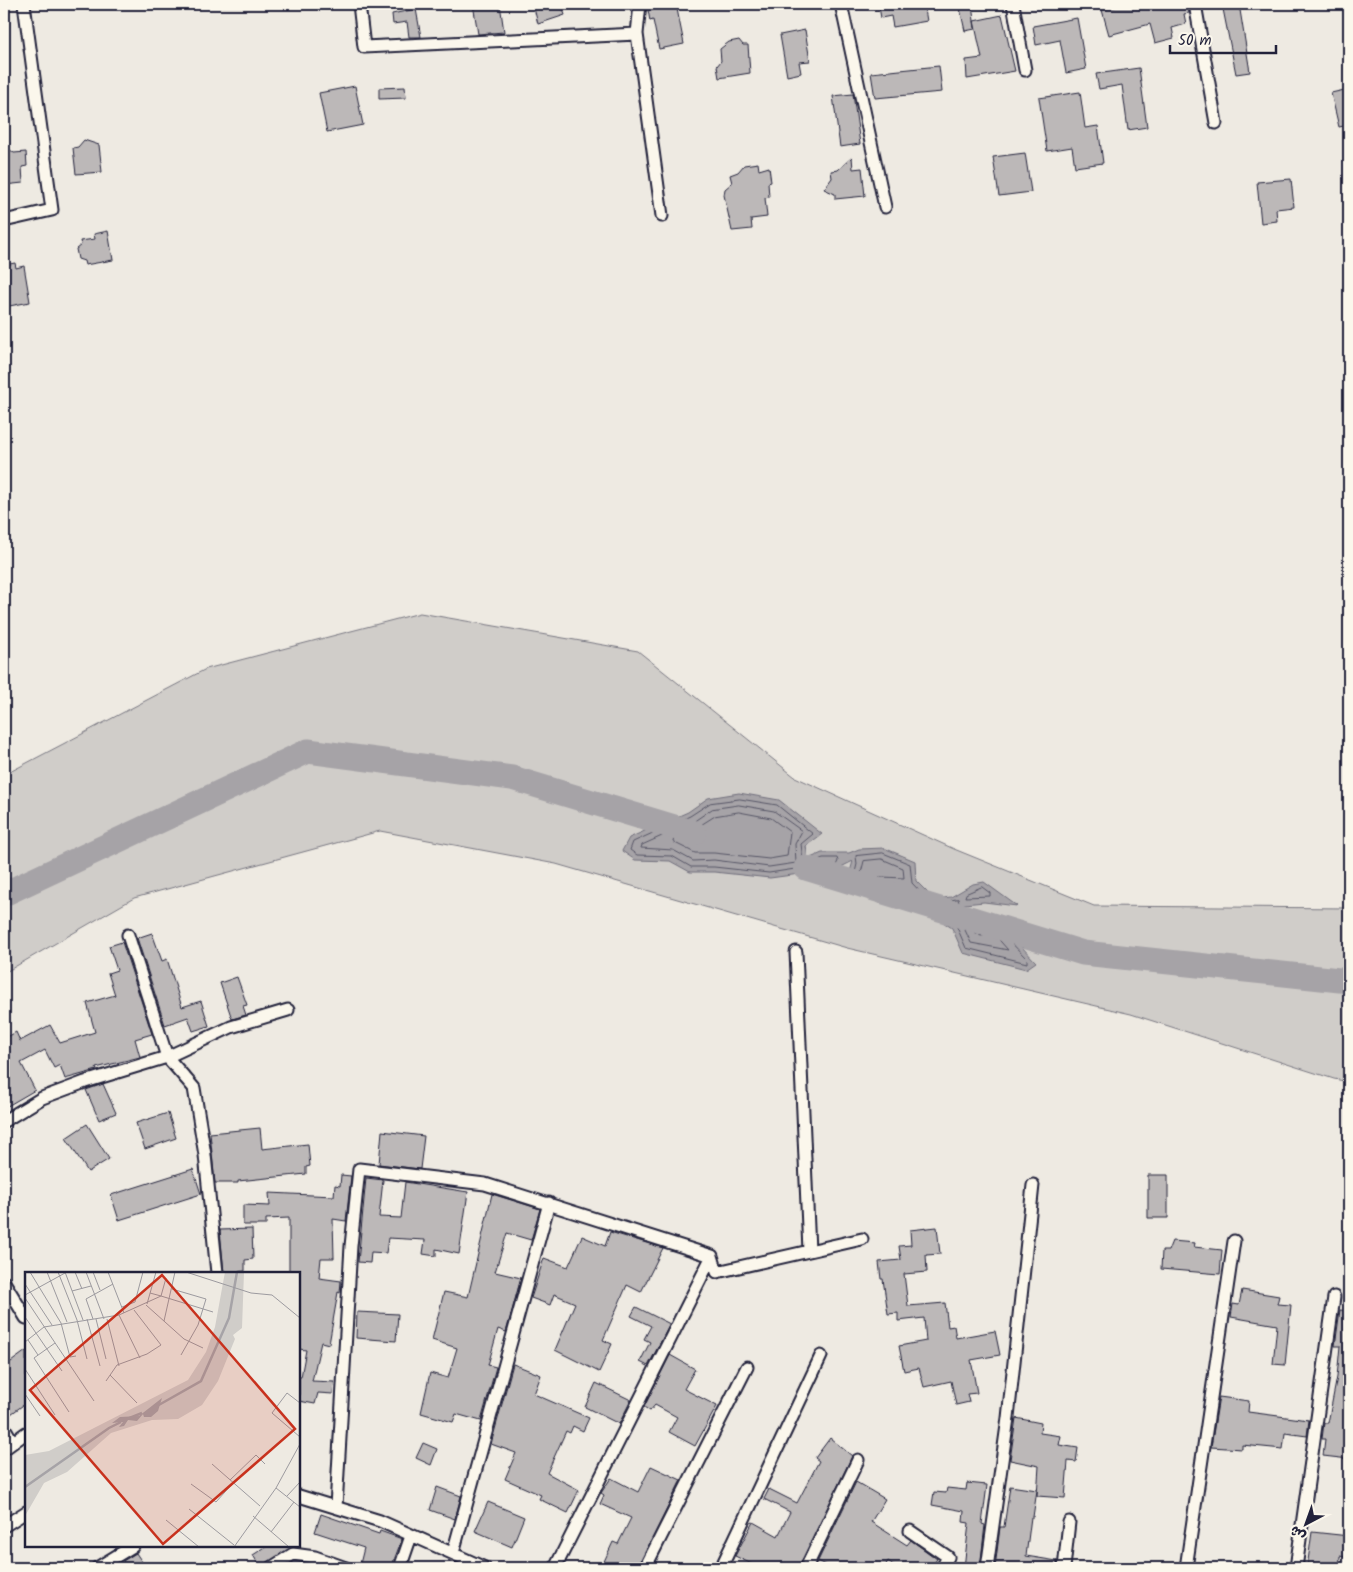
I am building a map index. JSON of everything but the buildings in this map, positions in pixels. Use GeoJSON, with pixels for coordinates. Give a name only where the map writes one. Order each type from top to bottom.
{"type":"FeatureCollection","features":[{"type":"Feature","properties":{"kind":"street"},"geometry":{"type":"LineString","coordinates":[[4,221],[52,210],[24,4]]}},
{"type":"Feature","properties":{"kind":"street"},"geometry":{"type":"LineString","coordinates":[[359,4],[364,47],[637,34]]}},
{"type":"Feature","properties":{"kind":"street"},"geometry":{"type":"LineString","coordinates":[[640,4],[637,34],[662,216]]}},
{"type":"Feature","properties":{"kind":"street"},"geometry":{"type":"LineString","coordinates":[[841,4],[885,207]]}},
{"type":"Feature","properties":{"kind":"street"},"geometry":{"type":"LineString","coordinates":[[1013,4],[1025,70]]}},
{"type":"Feature","properties":{"kind":"street"},"geometry":{"type":"LineString","coordinates":[[1195,4],[1216,123]]}},
{"type":"Feature","properties":{"kind":"street"},"geometry":{"type":"LineString","coordinates":[[128,935],[167,1057],[194,1088],[205,1155],[217,1272]]}},
{"type":"Feature","properties":{"kind":"street"},"geometry":{"type":"LineString","coordinates":[[796,952],[809,1251]]}},
{"type":"Feature","properties":{"kind":"street"},"geometry":{"type":"LineString","coordinates":[[4,1121],[42,1098],[85,1082],[167,1057],[231,1028],[288,1010]]}},
{"type":"Feature","properties":{"kind":"street"},"geometry":{"type":"LineString","coordinates":[[336,1507],[351,1246],[360,1169],[485,1184],[712,1256]]}},
{"type":"Feature","properties":{"kind":"street"},"geometry":{"type":"LineString","coordinates":[[987,1568],[1008,1418],[1033,1186]]}},
{"type":"Feature","properties":{"kind":"street"},"geometry":{"type":"LineString","coordinates":[[453,1553],[549,1203]]}},
{"type":"Feature","properties":{"kind":"street"},"geometry":{"type":"LineString","coordinates":[[712,1256],[717,1272],[862,1239]]}},
{"type":"Feature","properties":{"kind":"street"},"geometry":{"type":"LineString","coordinates":[[1186,1568],[1234,1241]]}},
{"type":"Feature","properties":{"kind":"street"},"geometry":{"type":"LineString","coordinates":[[555,1568],[712,1256]]}},
{"type":"Feature","properties":{"kind":"street"},"geometry":{"type":"LineString","coordinates":[[4,1282],[25,1316]]}},
{"type":"Feature","properties":{"kind":"street"},"geometry":{"type":"LineString","coordinates":[[1296,1568],[1334,1297]]}},
{"type":"Feature","properties":{"kind":"street"},"geometry":{"type":"LineString","coordinates":[[720,1568],[821,1356]]}},
{"type":"Feature","properties":{"kind":"street"},"geometry":{"type":"LineString","coordinates":[[645,1568],[747,1367]]}},
{"type":"Feature","properties":{"kind":"street"},"geometry":{"type":"LineString","coordinates":[[4,1427],[8,1445],[25,1434]]}},
{"type":"Feature","properties":{"kind":"street"},"geometry":{"type":"LineString","coordinates":[[806,1568],[858,1460]]}},
{"type":"Feature","properties":{"kind":"street"},"geometry":{"type":"LineString","coordinates":[[300,1496],[380,1521],[484,1568]]}},
{"type":"Feature","properties":{"kind":"street"},"geometry":{"type":"LineString","coordinates":[[4,1526],[25,1513]]}},
{"type":"Feature","properties":{"kind":"street"},"geometry":{"type":"LineString","coordinates":[[1064,1568],[1069,1522]]}},
{"type":"Feature","properties":{"kind":"street"},"geometry":{"type":"LineString","coordinates":[[910,1532],[948,1557],[942,1568]]}},
{"type":"Feature","properties":{"kind":"street"},"geometry":{"type":"LineString","coordinates":[[400,1568],[411,1536]]}},
{"type":"Feature","properties":{"kind":"street"},"geometry":{"type":"LineString","coordinates":[[97,1568],[131,1547]]}},
{"type":"Feature","properties":{"kind":"street"},"geometry":{"type":"LineString","coordinates":[[271,1568],[293,1554],[315,1557],[346,1568]]}},
{"type":"Feature","properties":{"kind":"shaded area"},"geometry":{"type":"Polygon","coordinates":[[[420,613],[638,651],[795,777],[954,849],[1094,906],[1349,908],[1349,1082],[1334,1079],[1131,1014],[847,948],[556,864],[380,831],[134,898],[4,973],[4,775],[206,669],[420,613]]]}},
{"type":"Feature","properties":{"kind":"water"},"geometry":{"type":"Polygon","coordinates":[[[739,793],[779,800],[822,834],[806,846],[808,859],[822,853],[849,853],[859,849],[884,848],[915,861],[916,881],[934,899],[951,897],[973,884],[984,882],[1017,906],[984,902],[964,904],[966,914],[977,918],[983,925],[993,921],[1001,925],[1036,962],[1026,969],[963,953],[952,928],[924,910],[902,891],[882,888],[862,892],[847,883],[853,861],[839,868],[838,879],[807,873],[770,878],[714,872],[690,872],[670,861],[635,860],[622,851],[629,838],[688,812],[708,798],[739,793]]]}},
{"type":"Feature","properties":{"kind":"waterway"},"geometry":{"type":"LineString","coordinates":[[4,894],[308,751],[512,778],[694,833]]}},
{"type":"Feature","properties":{"kind":"waterway"},"geometry":{"type":"LineString","coordinates":[[806,868],[1083,953],[1349,981]]}}]}
